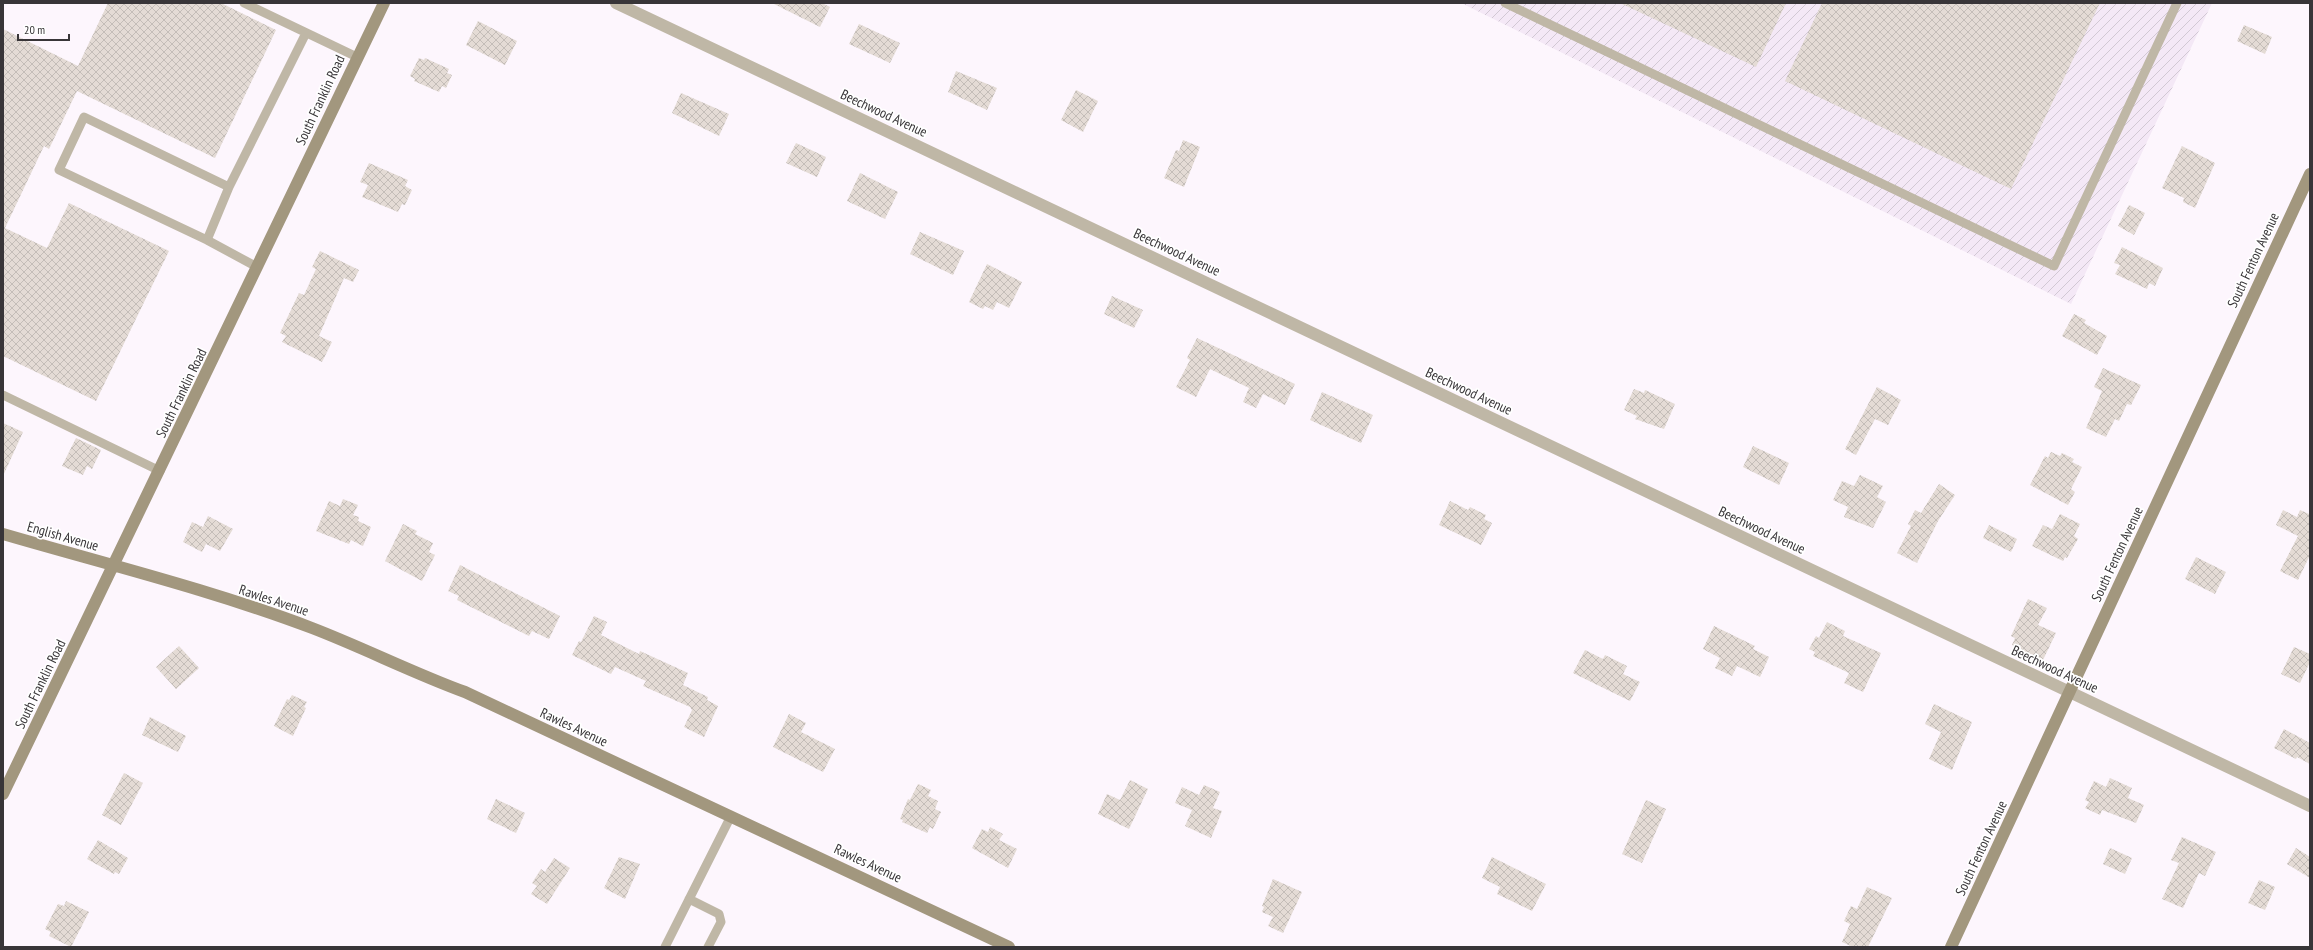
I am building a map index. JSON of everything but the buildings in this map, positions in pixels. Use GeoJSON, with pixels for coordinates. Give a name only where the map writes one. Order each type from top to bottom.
{"type":"FeatureCollection","features":[{"type":"Feature","properties":{"kind":"street","name":"South Franklin Road"},"geometry":{"type":"LineString","coordinates":[[3,794],[114,567],[384,3]]}},
{"type":"Feature","properties":{"kind":"street","name":"Beechwood Avenue"},"geometry":{"type":"LineString","coordinates":[[616,3],[2310,806]]}},
{"type":"Feature","properties":{"kind":"street","name":"South Fenton Avenue"},"geometry":{"type":"LineString","coordinates":[[1951,947],[2310,174]]}},
{"type":"Feature","properties":{"kind":"street","name":"English Avenue"},"geometry":{"type":"LineString","coordinates":[[3,534],[114,567]]}},
{"type":"Feature","properties":{"kind":"street","name":"Rawles Avenue"},"geometry":{"type":"LineString","coordinates":[[114,567],[249,607],[311,628],[465,692],[1009,947]]}},
{"type":"Feature","properties":{"kind":"lane"},"geometry":{"type":"LineString","coordinates":[[244,3],[357,57]]}},
{"type":"Feature","properties":{"kind":"lane"},"geometry":{"type":"LineString","coordinates":[[1505,3],[2054,266],[2177,3]]}},
{"type":"Feature","properties":{"kind":"lane"},"geometry":{"type":"LineString","coordinates":[[207,240],[229,187],[306,33]]}},
{"type":"Feature","properties":{"kind":"lane"},"geometry":{"type":"LineString","coordinates":[[229,187],[84,117],[59,170],[207,240],[258,267]]}},
{"type":"Feature","properties":{"kind":"lane"},"geometry":{"type":"LineString","coordinates":[[3,395],[160,471]]}},
{"type":"Feature","properties":{"kind":"lane"},"geometry":{"type":"LineString","coordinates":[[665,947],[731,816]]}},
{"type":"Feature","properties":{"kind":"lane"},"geometry":{"type":"LineString","coordinates":[[689,899],[719,914],[721,922],[708,947]]}},
{"type":"Feature","properties":{"kind":"shaded area"},"geometry":{"type":"Polygon","coordinates":[[[1461,3],[2212,3],[2071,304],[1461,3]]]}}]}
